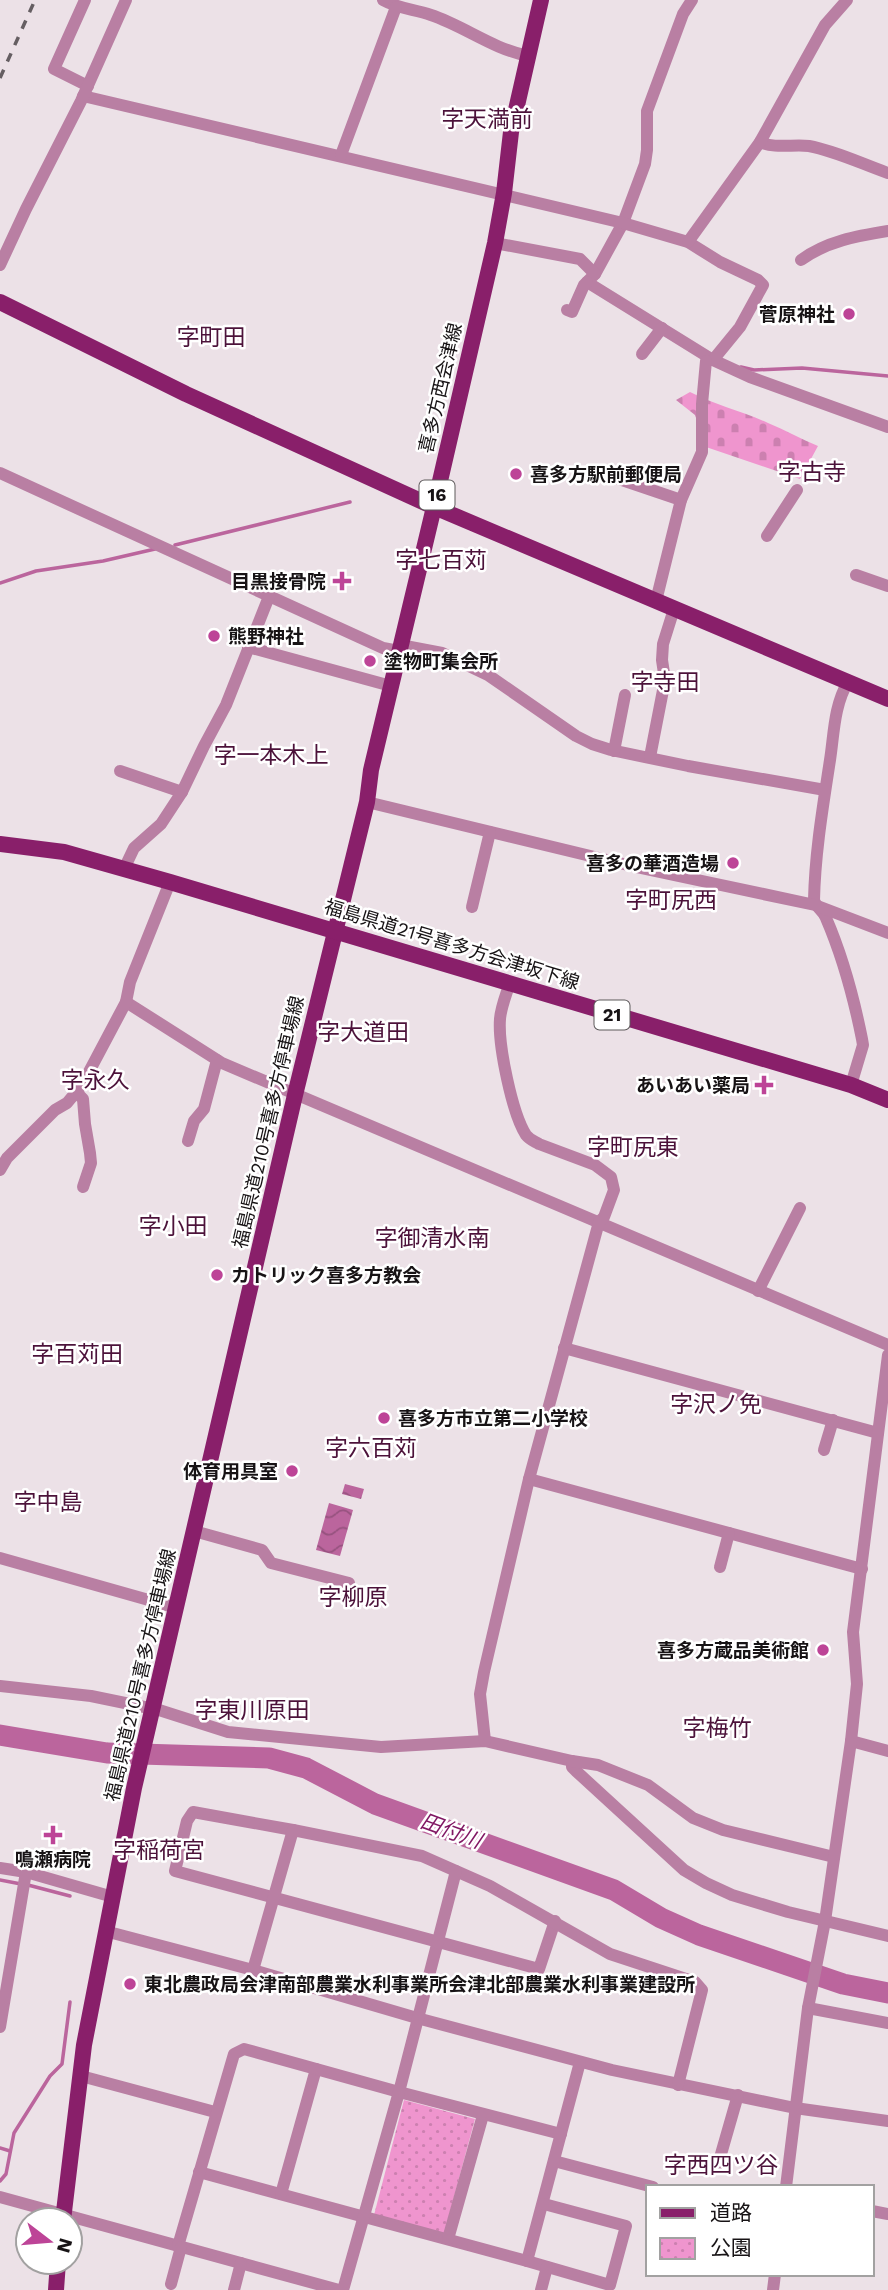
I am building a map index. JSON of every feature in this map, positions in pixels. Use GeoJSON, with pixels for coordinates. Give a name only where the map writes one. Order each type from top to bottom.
{"type":"FeatureCollection","features":[{"type":"Feature","properties":{"kind":"main road","name":"喜多方西会津線"},"geometry":{"type":"LineString","coordinates":[[434,507],[495,243],[511,132],[541,0]]}},
{"type":"Feature","properties":{"kind":"main road"},"geometry":{"type":"LineString","coordinates":[[0,302],[186,394],[434,507]]}},
{"type":"Feature","properties":{"kind":"main road","name":"16"},"geometry":{"type":"LineString","coordinates":[[434,507],[888,699]]}},
{"type":"Feature","properties":{"kind":"main road","name":"福島県道210号喜多方停車場線"},"geometry":{"type":"LineString","coordinates":[[64,2206],[80,2076],[105,1931],[134,1788],[434,507]]}},
{"type":"Feature","properties":{"kind":"main road","name":"福島県道21号喜多方会津坂下線"},"geometry":{"type":"LineString","coordinates":[[1,839],[64,852],[510,982],[851,1086],[888,1100]]}},
{"type":"Feature","properties":{"kind":"street"},"geometry":{"type":"LineString","coordinates":[[85,0],[54,69],[86,91],[623,223],[688,242],[720,262],[758,280],[762,285],[740,327],[709,360],[702,404],[702,452],[681,500],[656,601]]}},
{"type":"Feature","properties":{"kind":"street"},"geometry":{"type":"LineString","coordinates":[[383,0],[396,7],[430,15],[513,53],[528,56]]}},
{"type":"Feature","properties":{"kind":"street"},"geometry":{"type":"LineString","coordinates":[[567,310],[572,312],[584,285],[591,278],[623,223],[648,150],[647,111],[683,14],[692,0]]}},
{"type":"Feature","properties":{"kind":"street"},"geometry":{"type":"LineString","coordinates":[[688,242],[760,142],[825,25],[847,0]]}},
{"type":"Feature","properties":{"kind":"street"},"geometry":{"type":"LineString","coordinates":[[0,265],[86,91],[121,2]]}},
{"type":"Feature","properties":{"kind":"street"},"geometry":{"type":"LineString","coordinates":[[341,155],[396,7]]}},
{"type":"Feature","properties":{"kind":"street"},"geometry":{"type":"LineString","coordinates":[[760,142],[771,146],[808,146],[888,173]]}},
{"type":"Feature","properties":{"kind":"street"},"geometry":{"type":"LineString","coordinates":[[801,260],[817,248],[841,240],[888,231]]}},
{"type":"Feature","properties":{"kind":"street"},"geometry":{"type":"LineString","coordinates":[[495,243],[580,260],[587,265],[591,278],[709,360],[888,427]]}},
{"type":"Feature","properties":{"kind":"street"},"geometry":{"type":"LineString","coordinates":[[642,354],[662,328]]}},
{"type":"Feature","properties":{"kind":"street"},"geometry":{"type":"LineString","coordinates":[[0,473],[270,594],[383,648],[442,653],[488,675],[576,736],[592,744],[614,751],[825,790]]}},
{"type":"Feature","properties":{"kind":"street"},"geometry":{"type":"LineString","coordinates":[[619,479],[681,500]]}},
{"type":"Feature","properties":{"kind":"street"},"geometry":{"type":"LineString","coordinates":[[767,536],[797,490]]}},
{"type":"Feature","properties":{"kind":"street"},"geometry":{"type":"LineString","coordinates":[[856,575],[888,586]]}},
{"type":"Feature","properties":{"kind":"street"},"geometry":{"type":"LineString","coordinates":[[124,869],[134,848],[160,824],[182,792],[226,705],[270,594]]}},
{"type":"Feature","properties":{"kind":"street"},"geometry":{"type":"LineString","coordinates":[[650,757],[665,680],[663,644],[674,609]]}},
{"type":"Feature","properties":{"kind":"street"},"geometry":{"type":"LineString","coordinates":[[248,647],[391,686]]}},
{"type":"Feature","properties":{"kind":"street"},"geometry":{"type":"LineString","coordinates":[[848,682],[841,693],[837,712],[814,891],[816,905],[825,916],[853,999],[862,1039],[863,1045],[851,1086]]}},
{"type":"Feature","properties":{"kind":"street"},"geometry":{"type":"LineString","coordinates":[[614,751],[625,695]]}},
{"type":"Feature","properties":{"kind":"street"},"geometry":{"type":"LineString","coordinates":[[120,771],[182,792]]}},
{"type":"Feature","properties":{"kind":"street"},"geometry":{"type":"LineString","coordinates":[[367,802],[646,869],[816,905],[888,933]]}},
{"type":"Feature","properties":{"kind":"street"},"geometry":{"type":"LineString","coordinates":[[472,907],[490,832]]}},
{"type":"Feature","properties":{"kind":"street"},"geometry":{"type":"LineString","coordinates":[[0,1170],[7,1158],[76,1092],[99,1055],[126,1002],[130,982],[170,882]]}},
{"type":"Feature","properties":{"kind":"street"},"geometry":{"type":"LineString","coordinates":[[485,1741],[481,1687],[529,1479],[598,1222],[604,1217],[614,1190],[611,1177],[595,1165],[530,1139],[525,1133],[503,1056],[500,1030],[501,1012],[510,982]]}},
{"type":"Feature","properties":{"kind":"street"},"geometry":{"type":"LineString","coordinates":[[126,1002],[217,1060],[888,1345]]}},
{"type":"Feature","properties":{"kind":"street"},"geometry":{"type":"LineString","coordinates":[[188,1141],[194,1121],[204,1109],[217,1060]]}},
{"type":"Feature","properties":{"kind":"street"},"geometry":{"type":"LineString","coordinates":[[76,1092],[83,1099],[90,1153],[83,1187]]}},
{"type":"Feature","properties":{"kind":"street"},"geometry":{"type":"LineString","coordinates":[[758,1291],[800,1208]]}},
{"type":"Feature","properties":{"kind":"street"},"geometry":{"type":"LineString","coordinates":[[564,1348],[878,1433]]}},
{"type":"Feature","properties":{"kind":"street"},"geometry":{"type":"LineString","coordinates":[[786,2185],[810,2001],[825,1921],[851,1741],[857,1684],[853,1632],[888,1355]]}},
{"type":"Feature","properties":{"kind":"street"},"geometry":{"type":"LineString","coordinates":[[824,1450],[833,1420]]}},
{"type":"Feature","properties":{"kind":"street"},"geometry":{"type":"LineString","coordinates":[[529,1479],[862,1569]]}},
{"type":"Feature","properties":{"kind":"street"},"geometry":{"type":"LineString","coordinates":[[194,1531],[261,1550],[271,1563],[349,1584]]}},
{"type":"Feature","properties":{"kind":"street"},"geometry":{"type":"LineString","coordinates":[[720,1567],[730,1533]]}},
{"type":"Feature","properties":{"kind":"street"},"geometry":{"type":"LineString","coordinates":[[0,1559],[177,1608]]}},
{"type":"Feature","properties":{"kind":"street"},"geometry":{"type":"LineString","coordinates":[[0,1686],[91,1696],[152,1709],[228,1732],[381,1747],[485,1741],[598,1765],[635,1780],[663,1795],[693,1818],[723,1830],[834,1857]]}},
{"type":"Feature","properties":{"kind":"street"},"geometry":{"type":"LineString","coordinates":[[851,1741],[888,1751]]}},
{"type":"Feature","properties":{"kind":"street"},"geometry":{"type":"LineString","coordinates":[[572,1761],[572,1767],[576,1771],[684,1870],[706,1883],[732,1895],[888,1936]]}},
{"type":"Feature","properties":{"kind":"street"},"geometry":{"type":"LineString","coordinates":[[555,1921],[539,1969],[175,1871],[187,1821],[193,1812],[414,1854],[456,1871],[555,1921],[610,1954],[695,1982],[702,1990],[678,2085]]}},
{"type":"Feature","properties":{"kind":"street"},"geometry":{"type":"LineString","coordinates":[[253,1970],[293,1830]]}},
{"type":"Feature","properties":{"kind":"street"},"geometry":{"type":"LineString","coordinates":[[0,1868],[26,1872],[113,1897]]}},
{"type":"Feature","properties":{"kind":"street"},"geometry":{"type":"LineString","coordinates":[[84,2223],[341,2290],[365,2217],[400,2092],[456,1871]]}},
{"type":"Feature","properties":{"kind":"street"},"geometry":{"type":"LineString","coordinates":[[0,2027],[4,1972],[26,1872]]}},
{"type":"Feature","properties":{"kind":"street"},"geometry":{"type":"LineString","coordinates":[[105,1931],[580,2062],[795,2108],[888,2121]]}},
{"type":"Feature","properties":{"kind":"street"},"geometry":{"type":"LineString","coordinates":[[810,2001],[888,2023]]}},
{"type":"Feature","properties":{"kind":"street"},"geometry":{"type":"LineString","coordinates":[[171,2284],[215,2112],[233,2054],[244,2049],[561,2134]]}},
{"type":"Feature","properties":{"kind":"street"},"geometry":{"type":"LineString","coordinates":[[527,2261],[580,2062]]}},
{"type":"Feature","properties":{"kind":"street"},"geometry":{"type":"LineString","coordinates":[[281,2194],[316,2069]]}},
{"type":"Feature","properties":{"kind":"street"},"geometry":{"type":"LineString","coordinates":[[80,2076],[215,2112]]}},
{"type":"Feature","properties":{"kind":"street"},"geometry":{"type":"LineString","coordinates":[[717,2168],[738,2095]]}},
{"type":"Feature","properties":{"kind":"street"},"geometry":{"type":"LineString","coordinates":[[448,2239],[483,2115]]}},
{"type":"Feature","properties":{"kind":"street"},"geometry":{"type":"LineString","coordinates":[[554,2161],[646,2185]]}},
{"type":"Feature","properties":{"kind":"street"},"geometry":{"type":"LineString","coordinates":[[199,2172],[610,2285],[626,2226],[544,2204]]}},
{"type":"Feature","properties":{"kind":"street"},"geometry":{"type":"LineString","coordinates":[[0,2197],[27,2206]]}},
{"type":"Feature","properties":{"kind":"street"},"geometry":{"type":"LineString","coordinates":[[234,2290],[241,2263]]}},
{"type":"Feature","properties":{"kind":"street"},"geometry":{"type":"LineString","coordinates":[[541,2290],[547,2267]]}},
{"type":"Feature","properties":{"kind":"green space"},"geometry":{"type":"Polygon","coordinates":[[[690,392],[818,446],[800,479],[706,447],[695,415],[676,400],[690,392]]]}},
{"type":"Feature","properties":{"kind":"green space"},"geometry":{"type":"Polygon","coordinates":[[[404,2100],[475,2119],[444,2234],[374,2215],[404,2100]]]}},
{"type":"Feature","properties":{"kind":"water"},"geometry":{"type":"Polygon","coordinates":[[[345,1484],[364,1489],[361,1499],[342,1494],[345,1484]]]}},
{"type":"Feature","properties":{"kind":"water"},"geometry":{"type":"Polygon","coordinates":[[[329,1503],[353,1510],[340,1556],[316,1550],[329,1503]]]}},
{"type":"Feature","properties":{"kind":"waterway"},"geometry":{"type":"LineString","coordinates":[[741,367],[754,370],[802,368],[888,376]]}},
{"type":"Feature","properties":{"kind":"waterway"},"geometry":{"type":"LineString","coordinates":[[175,545],[350,502]]}},
{"type":"Feature","properties":{"kind":"waterway"},"geometry":{"type":"LineString","coordinates":[[0,583],[36,571],[103,561],[155,549]]}},
{"type":"Feature","properties":{"kind":"waterway","name":"田付川"},"geometry":{"type":"LineString","coordinates":[[0,1735],[107,1753],[269,1758],[306,1768],[375,1804],[614,1890],[661,1918],[699,1935],[843,1984],[888,1993]]}},
{"type":"Feature","properties":{"kind":"waterway"},"geometry":{"type":"LineString","coordinates":[[0,1880],[21,1884]]}},
{"type":"Feature","properties":{"kind":"waterway"},"geometry":{"type":"LineString","coordinates":[[28,1885],[70,1896]]}},
{"type":"Feature","properties":{"kind":"waterway"},"geometry":{"type":"LineString","coordinates":[[0,2181],[6,2174],[14,2133],[50,2076],[62,2064],[70,2002]]}},
{"type":"Feature","properties":{"kind":"waterway"},"geometry":{"type":"LineString","coordinates":[[0,2148],[10,2151]]}},
{"type":"Feature","properties":{"kind":"railway"},"geometry":{"type":"LineString","coordinates":[[0,78],[35,0]]}},
{"type":"Feature","properties":{"kind":"place","name":"菅原神社"},"geometry":{"type":"Point","coordinates":[849,314]}},
{"type":"Feature","properties":{"kind":"place","name":"喜多方駅前郵便局"},"geometry":{"type":"Point","coordinates":[516,474]}},
{"type":"Feature","properties":{"kind":"place","name":"目黒接骨院"},"geometry":{"type":"Point","coordinates":[342,581]}},
{"type":"Feature","properties":{"kind":"place","name":"熊野神社"},"geometry":{"type":"Point","coordinates":[214,636]}},
{"type":"Feature","properties":{"kind":"place","name":"塗物町集会所"},"geometry":{"type":"Point","coordinates":[370,661]}},
{"type":"Feature","properties":{"kind":"place","name":"喜多の華酒造場"},"geometry":{"type":"Point","coordinates":[733,863]}},
{"type":"Feature","properties":{"kind":"place","name":"あいあい薬局"},"geometry":{"type":"Point","coordinates":[764,1085]}},
{"type":"Feature","properties":{"kind":"place","name":"カトリック喜多方教会"},"geometry":{"type":"Point","coordinates":[217,1275]}},
{"type":"Feature","properties":{"kind":"place","name":"喜多方市立第二小学校"},"geometry":{"type":"Point","coordinates":[384,1418]}},
{"type":"Feature","properties":{"kind":"place","name":"体育用具室"},"geometry":{"type":"Point","coordinates":[292,1471]}},
{"type":"Feature","properties":{"kind":"place","name":"喜多方蔵品美術館"},"geometry":{"type":"Point","coordinates":[823,1650]}},
{"type":"Feature","properties":{"kind":"place","name":"鳴瀬病院"},"geometry":{"type":"Point","coordinates":[53,1835]}},
{"type":"Feature","properties":{"kind":"place","name":"東北農政局会津南部農業水利事業所会津北部農業水利事業建設所"},"geometry":{"type":"Point","coordinates":[130,1984]}},
{"type":"Feature","properties":{"kind":"district","name":"字天満前"},"geometry":{"type":"Point","coordinates":[487,119]}},
{"type":"Feature","properties":{"kind":"district","name":"字町田"},"geometry":{"type":"Point","coordinates":[211,337]}},
{"type":"Feature","properties":{"kind":"district","name":"字古寺"},"geometry":{"type":"Point","coordinates":[812,472]}},
{"type":"Feature","properties":{"kind":"district","name":"字七百苅"},"geometry":{"type":"Point","coordinates":[441,560]}},
{"type":"Feature","properties":{"kind":"district","name":"字寺田"},"geometry":{"type":"Point","coordinates":[665,682]}},
{"type":"Feature","properties":{"kind":"district","name":"字一本木上"},"geometry":{"type":"Point","coordinates":[271,755]}},
{"type":"Feature","properties":{"kind":"district","name":"字町尻西"},"geometry":{"type":"Point","coordinates":[671,900]}},
{"type":"Feature","properties":{"kind":"district","name":"字大道田"},"geometry":{"type":"Point","coordinates":[363,1032]}},
{"type":"Feature","properties":{"kind":"district","name":"字永久"},"geometry":{"type":"Point","coordinates":[95,1080]}},
{"type":"Feature","properties":{"kind":"district","name":"字町尻東"},"geometry":{"type":"Point","coordinates":[633,1147]}},
{"type":"Feature","properties":{"kind":"district","name":"字小田"},"geometry":{"type":"Point","coordinates":[173,1226]}},
{"type":"Feature","properties":{"kind":"district","name":"字御清水南"},"geometry":{"type":"Point","coordinates":[432,1238]}},
{"type":"Feature","properties":{"kind":"district","name":"字百苅田"},"geometry":{"type":"Point","coordinates":[77,1354]}},
{"type":"Feature","properties":{"kind":"district","name":"字沢ノ免"},"geometry":{"type":"Point","coordinates":[716,1404]}},
{"type":"Feature","properties":{"kind":"district","name":"字六百苅"},"geometry":{"type":"Point","coordinates":[371,1448]}},
{"type":"Feature","properties":{"kind":"district","name":"字中島"},"geometry":{"type":"Point","coordinates":[48,1502]}},
{"type":"Feature","properties":{"kind":"district","name":"字柳原"},"geometry":{"type":"Point","coordinates":[353,1597]}},
{"type":"Feature","properties":{"kind":"district","name":"字東川原田"},"geometry":{"type":"Point","coordinates":[252,1710]}},
{"type":"Feature","properties":{"kind":"district","name":"字梅竹"},"geometry":{"type":"Point","coordinates":[717,1728]}},
{"type":"Feature","properties":{"kind":"district","name":"字稲荷宮"},"geometry":{"type":"Point","coordinates":[159,1850]}},
{"type":"Feature","properties":{"kind":"district","name":"字西四ツ谷"},"geometry":{"type":"Point","coordinates":[721,2165]}}]}
